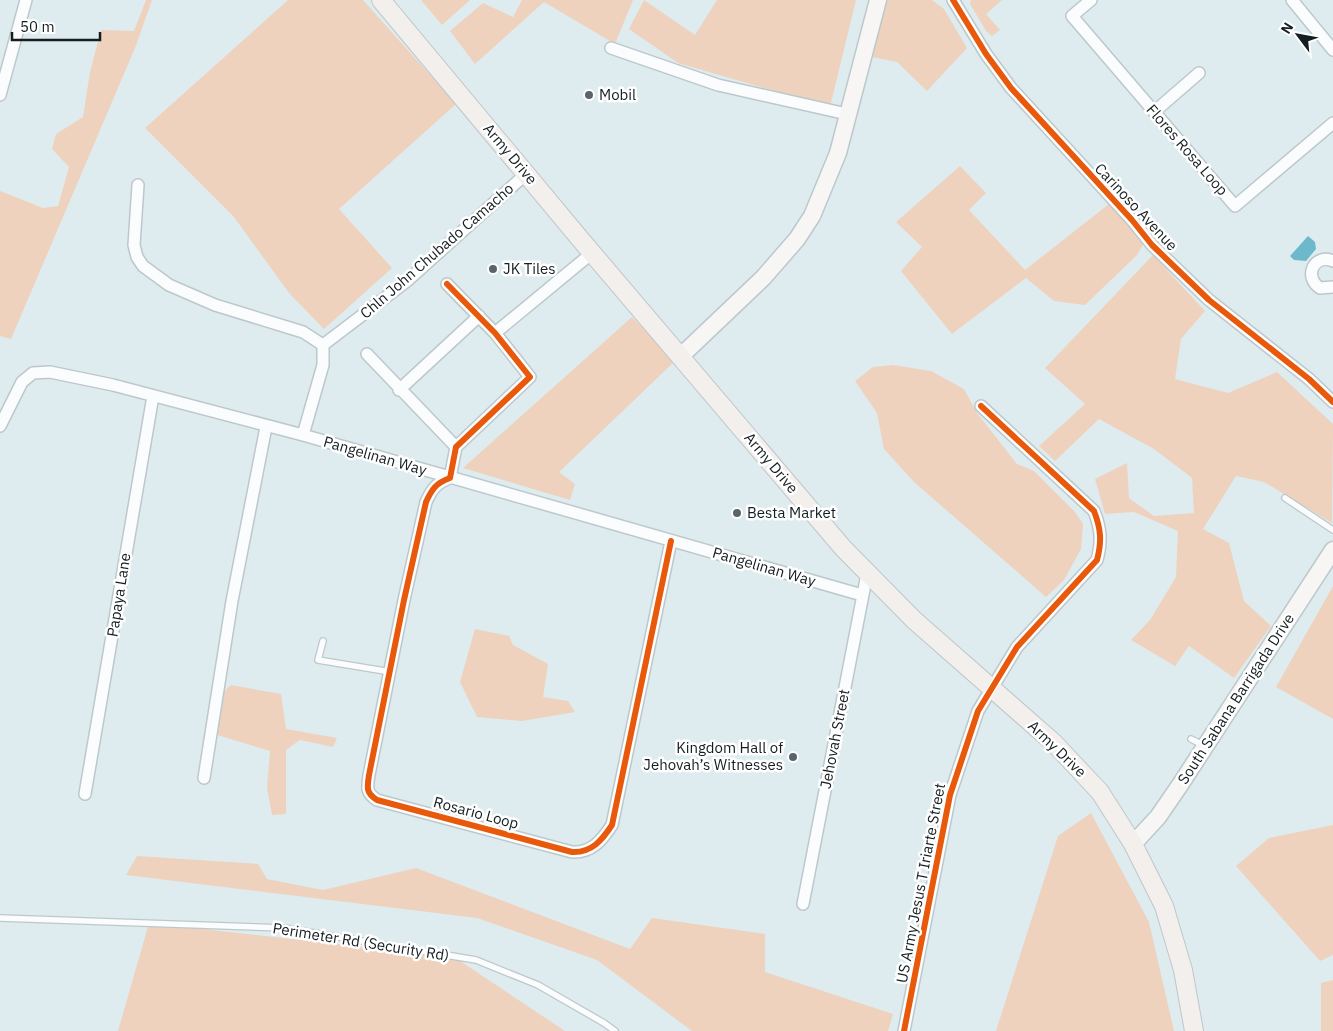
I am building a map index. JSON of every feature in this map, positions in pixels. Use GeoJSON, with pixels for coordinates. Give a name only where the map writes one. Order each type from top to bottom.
{"type":"FeatureCollection","features":[{"type":"Feature","properties":{"kind":"main road","name":"Army Drive"},"geometry":{"type":"LineString","coordinates":[[381,0],[592,253],[682,355],[792,489],[867,574],[914,620],[1077,766],[1100,792],[1133,844],[1164,906],[1175,938],[1190,1003],[1194,1031]]}},
{"type":"Feature","properties":{"kind":"main road"},"geometry":{"type":"LineString","coordinates":[[682,355],[748,294],[797,239],[812,216],[833,167],[878,0]]}},
{"type":"Feature","properties":{"kind":"main road","name":"South Sabana Barrigada Drive"},"geometry":{"type":"LineString","coordinates":[[1133,844],[1158,817],[1198,742],[1333,550]]}},
{"type":"Feature","properties":{"kind":"street"},"geometry":{"type":"LineString","coordinates":[[0,95],[26,0]]}},
{"type":"Feature","properties":{"kind":"street","name":"Carinoso Avenue"},"geometry":{"type":"LineString","coordinates":[[953,0],[986,54],[1011,88],[1152,244],[1210,300],[1309,379],[1333,402]]}},
{"type":"Feature","properties":{"kind":"street","name":"Flores Rosa Loop"},"geometry":{"type":"LineString","coordinates":[[1091,0],[1072,16],[1235,206],[1333,123]]}},
{"type":"Feature","properties":{"kind":"street"},"geometry":{"type":"LineString","coordinates":[[1292,0],[1333,50]]}},
{"type":"Feature","properties":{"kind":"street"},"geometry":{"type":"LineString","coordinates":[[611,48],[718,85],[848,114]]}},
{"type":"Feature","properties":{"kind":"street"},"geometry":{"type":"LineString","coordinates":[[1154,112],[1200,73]]}},
{"type":"Feature","properties":{"kind":"street","name":"Chln John Chubado Camacho"},"geometry":{"type":"LineString","coordinates":[[324,345],[407,281],[526,174]]}},
{"type":"Feature","properties":{"kind":"street"},"geometry":{"type":"LineString","coordinates":[[138,185],[134,245],[137,257],[143,266],[169,285],[205,301],[304,332],[324,345],[323,365],[303,435]]}},
{"type":"Feature","properties":{"kind":"street"},"geometry":{"type":"LineString","coordinates":[[495,333],[592,253]]}},
{"type":"Feature","properties":{"kind":"street"},"geometry":{"type":"LineString","coordinates":[[1333,261],[1320,260],[1312,268],[1311,274],[1312,280],[1320,288],[1333,287]]}},
{"type":"Feature","properties":{"kind":"street"},"geometry":{"type":"LineString","coordinates":[[447,284],[495,333],[530,376],[456,447],[450,478]]}},
{"type":"Feature","properties":{"kind":"street"},"geometry":{"type":"LineString","coordinates":[[399,390],[479,316]]}},
{"type":"Feature","properties":{"kind":"street"},"geometry":{"type":"LineString","coordinates":[[367,354],[399,390],[456,447]]}},
{"type":"Feature","properties":{"kind":"street","name":"Pangelinan Way"},"geometry":{"type":"LineString","coordinates":[[0,426],[22,382],[33,373],[59,374],[113,385],[266,427],[303,435],[862,595]]}},
{"type":"Feature","properties":{"kind":"street","name":"Papaya Lane"},"geometry":{"type":"LineString","coordinates":[[85,794],[153,396]]}},
{"type":"Feature","properties":{"kind":"street","name":"US Army Jesus T Iriarte Street"},"geometry":{"type":"LineString","coordinates":[[904,1031],[950,795],[967,738],[991,687],[1017,647],[1096,560],[1100,546],[1101,530],[1094,511],[981,406]]}},
{"type":"Feature","properties":{"kind":"street"},"geometry":{"type":"LineString","coordinates":[[204,778],[232,602],[266,427]]}},
{"type":"Feature","properties":{"kind":"street","name":"Rosario Loop"},"geometry":{"type":"LineString","coordinates":[[450,478],[440,481],[433,488],[426,502],[404,600],[369,775],[367,789],[369,795],[377,800],[572,852],[587,850],[596,846],[612,825],[672,541]]}},
{"type":"Feature","properties":{"kind":"street","name":"Jehovah Street"},"geometry":{"type":"LineString","coordinates":[[803,904],[867,574]]}},
{"type":"Feature","properties":{"kind":"lane"},"geometry":{"type":"LineString","coordinates":[[1285,498],[1333,530]]}},
{"type":"Feature","properties":{"kind":"lane"},"geometry":{"type":"LineString","coordinates":[[323,641],[318,660],[391,672]]}},
{"type":"Feature","properties":{"kind":"lane","name":"Perimeter Rd (Security Rd)"},"geometry":{"type":"LineString","coordinates":[[0,918],[284,928],[476,960],[538,985],[604,1023],[614,1031]]}},
{"type":"Feature","properties":{"kind":"shaded area"},"geometry":{"type":"Polygon","coordinates":[[[146,0],[152,0],[135,48],[11,339],[0,336],[0,191],[43,208],[58,206],[69,167],[52,149],[56,134],[83,117],[90,72],[101,30],[134,31],[146,0]]]}},
{"type":"Feature","properties":{"kind":"shaded area"},"geometry":{"type":"Polygon","coordinates":[[[288,0],[363,0],[456,104],[339,209],[392,268],[324,329],[289,293],[234,217],[145,128],[288,0]]]}},
{"type":"Feature","properties":{"kind":"shaded area"},"geometry":{"type":"Polygon","coordinates":[[[421,0],[470,0],[442,25],[421,0]]]}},
{"type":"Feature","properties":{"kind":"shaded area"},"geometry":{"type":"Polygon","coordinates":[[[522,0],[633,0],[615,44],[544,2],[475,64],[450,31],[483,3],[513,17],[522,0]]]}},
{"type":"Feature","properties":{"kind":"shaded area"},"geometry":{"type":"Polygon","coordinates":[[[644,0],[695,35],[717,0],[856,0],[830,107],[678,63],[629,29],[644,0]]]}},
{"type":"Feature","properties":{"kind":"shaded area"},"geometry":{"type":"Polygon","coordinates":[[[881,0],[932,0],[944,9],[967,48],[927,91],[897,62],[867,56],[881,0]]]}},
{"type":"Feature","properties":{"kind":"shaded area"},"geometry":{"type":"Polygon","coordinates":[[[971,0],[1002,0],[986,14],[1000,30],[992,36],[986,31],[970,4],[971,0]]]}},
{"type":"Feature","properties":{"kind":"shaded area"},"geometry":{"type":"Polygon","coordinates":[[[960,166],[986,193],[969,210],[1025,270],[1109,204],[1144,243],[1137,255],[1085,305],[1054,301],[1026,278],[952,334],[901,271],[922,247],[896,222],[960,166]]]}},
{"type":"Feature","properties":{"kind":"shaded area"},"geometry":{"type":"Polygon","coordinates":[[[1153,255],[1205,311],[1181,339],[1175,379],[1228,393],[1277,372],[1333,424],[1332,523],[1264,482],[1236,476],[1203,529],[1229,543],[1244,601],[1271,626],[1234,678],[1189,646],[1175,666],[1131,640],[1150,620],[1176,577],[1178,531],[1134,512],[1105,514],[1095,479],[1127,463],[1129,498],[1154,516],[1194,513],[1192,478],[1154,449],[1099,419],[1055,461],[1039,446],[1085,404],[1045,368],[1153,255]]]}},
{"type":"Feature","properties":{"kind":"shaded area"},"geometry":{"type":"Polygon","coordinates":[[[632,317],[675,361],[559,472],[575,484],[570,500],[463,468],[632,317]]]}},
{"type":"Feature","properties":{"kind":"shaded area"},"geometry":{"type":"Polygon","coordinates":[[[893,365],[931,371],[964,389],[977,413],[1017,464],[1034,471],[1075,512],[1083,524],[1081,549],[1064,580],[1046,597],[914,482],[884,449],[877,413],[855,381],[873,367],[893,365]]]}},
{"type":"Feature","properties":{"kind":"shaded area"},"geometry":{"type":"Polygon","coordinates":[[[1333,586],[1333,719],[1276,687],[1333,586]]]}},
{"type":"Feature","properties":{"kind":"shaded area"},"geometry":{"type":"Polygon","coordinates":[[[475,629],[509,636],[513,645],[548,664],[543,697],[568,701],[575,712],[522,721],[477,717],[460,682],[475,629]]]}},
{"type":"Feature","properties":{"kind":"shaded area"},"geometry":{"type":"Polygon","coordinates":[[[231,685],[281,694],[286,729],[337,738],[333,747],[300,740],[286,750],[286,814],[272,815],[267,788],[270,751],[214,734],[217,698],[231,685]]]}},
{"type":"Feature","properties":{"kind":"shaded area"},"geometry":{"type":"Polygon","coordinates":[[[1091,813],[1149,922],[1174,1031],[996,1031],[1058,836],[1091,813]]]}},
{"type":"Feature","properties":{"kind":"shaded area"},"geometry":{"type":"Polygon","coordinates":[[[1333,825],[1333,955],[1320,961],[1236,866],[1269,838],[1333,825]]]}},
{"type":"Feature","properties":{"kind":"shaded area"},"geometry":{"type":"Polygon","coordinates":[[[137,856],[258,864],[267,879],[323,890],[416,868],[630,949],[652,918],[765,934],[765,972],[893,1014],[888,1031],[692,1031],[597,960],[477,918],[126,875],[137,856]]]}},
{"type":"Feature","properties":{"kind":"shaded area"},"geometry":{"type":"Polygon","coordinates":[[[149,923],[454,957],[565,1031],[118,1031],[149,923]]]}},
{"type":"Feature","properties":{"kind":"shaded area"},"geometry":{"type":"Polygon","coordinates":[[[1333,980],[1333,1031],[1321,1031],[1321,983],[1333,980]]]}},
{"type":"Feature","properties":{"kind":"water"},"geometry":{"type":"Polygon","coordinates":[[[1308,236],[1315,242],[1316,249],[1306,261],[1294,260],[1290,256],[1308,236]]]}},
{"type":"Feature","properties":{"kind":"cycle path"},"geometry":{"type":"LineString","coordinates":[[953,0],[986,54],[1011,88],[1132,220],[1152,245],[1209,300],[1309,379],[1333,402]]}},
{"type":"Feature","properties":{"kind":"cycle path"},"geometry":{"type":"LineString","coordinates":[[447,284],[495,333],[530,377],[456,447],[450,478],[435,487],[426,502],[404,600],[369,775],[368,787],[371,795],[377,800],[572,852],[579,852],[596,844],[612,825],[671,541]]}},
{"type":"Feature","properties":{"kind":"cycle path"},"geometry":{"type":"LineString","coordinates":[[904,1031],[950,795],[978,711],[1017,647],[1097,560],[1100,547],[1099,529],[1094,511],[981,406]]}},
{"type":"Feature","properties":{"kind":"place","name":"Mobil"},"geometry":{"type":"Point","coordinates":[589,95]}},
{"type":"Feature","properties":{"kind":"place","name":"JK Tiles"},"geometry":{"type":"Point","coordinates":[493,269]}},
{"type":"Feature","properties":{"kind":"place","name":"Besta Market"},"geometry":{"type":"Point","coordinates":[737,513]}},
{"type":"Feature","properties":{"kind":"place","name":"Kingdom Hall of Jehovah’s Witnesses"},"geometry":{"type":"Point","coordinates":[793,757]}}]}
